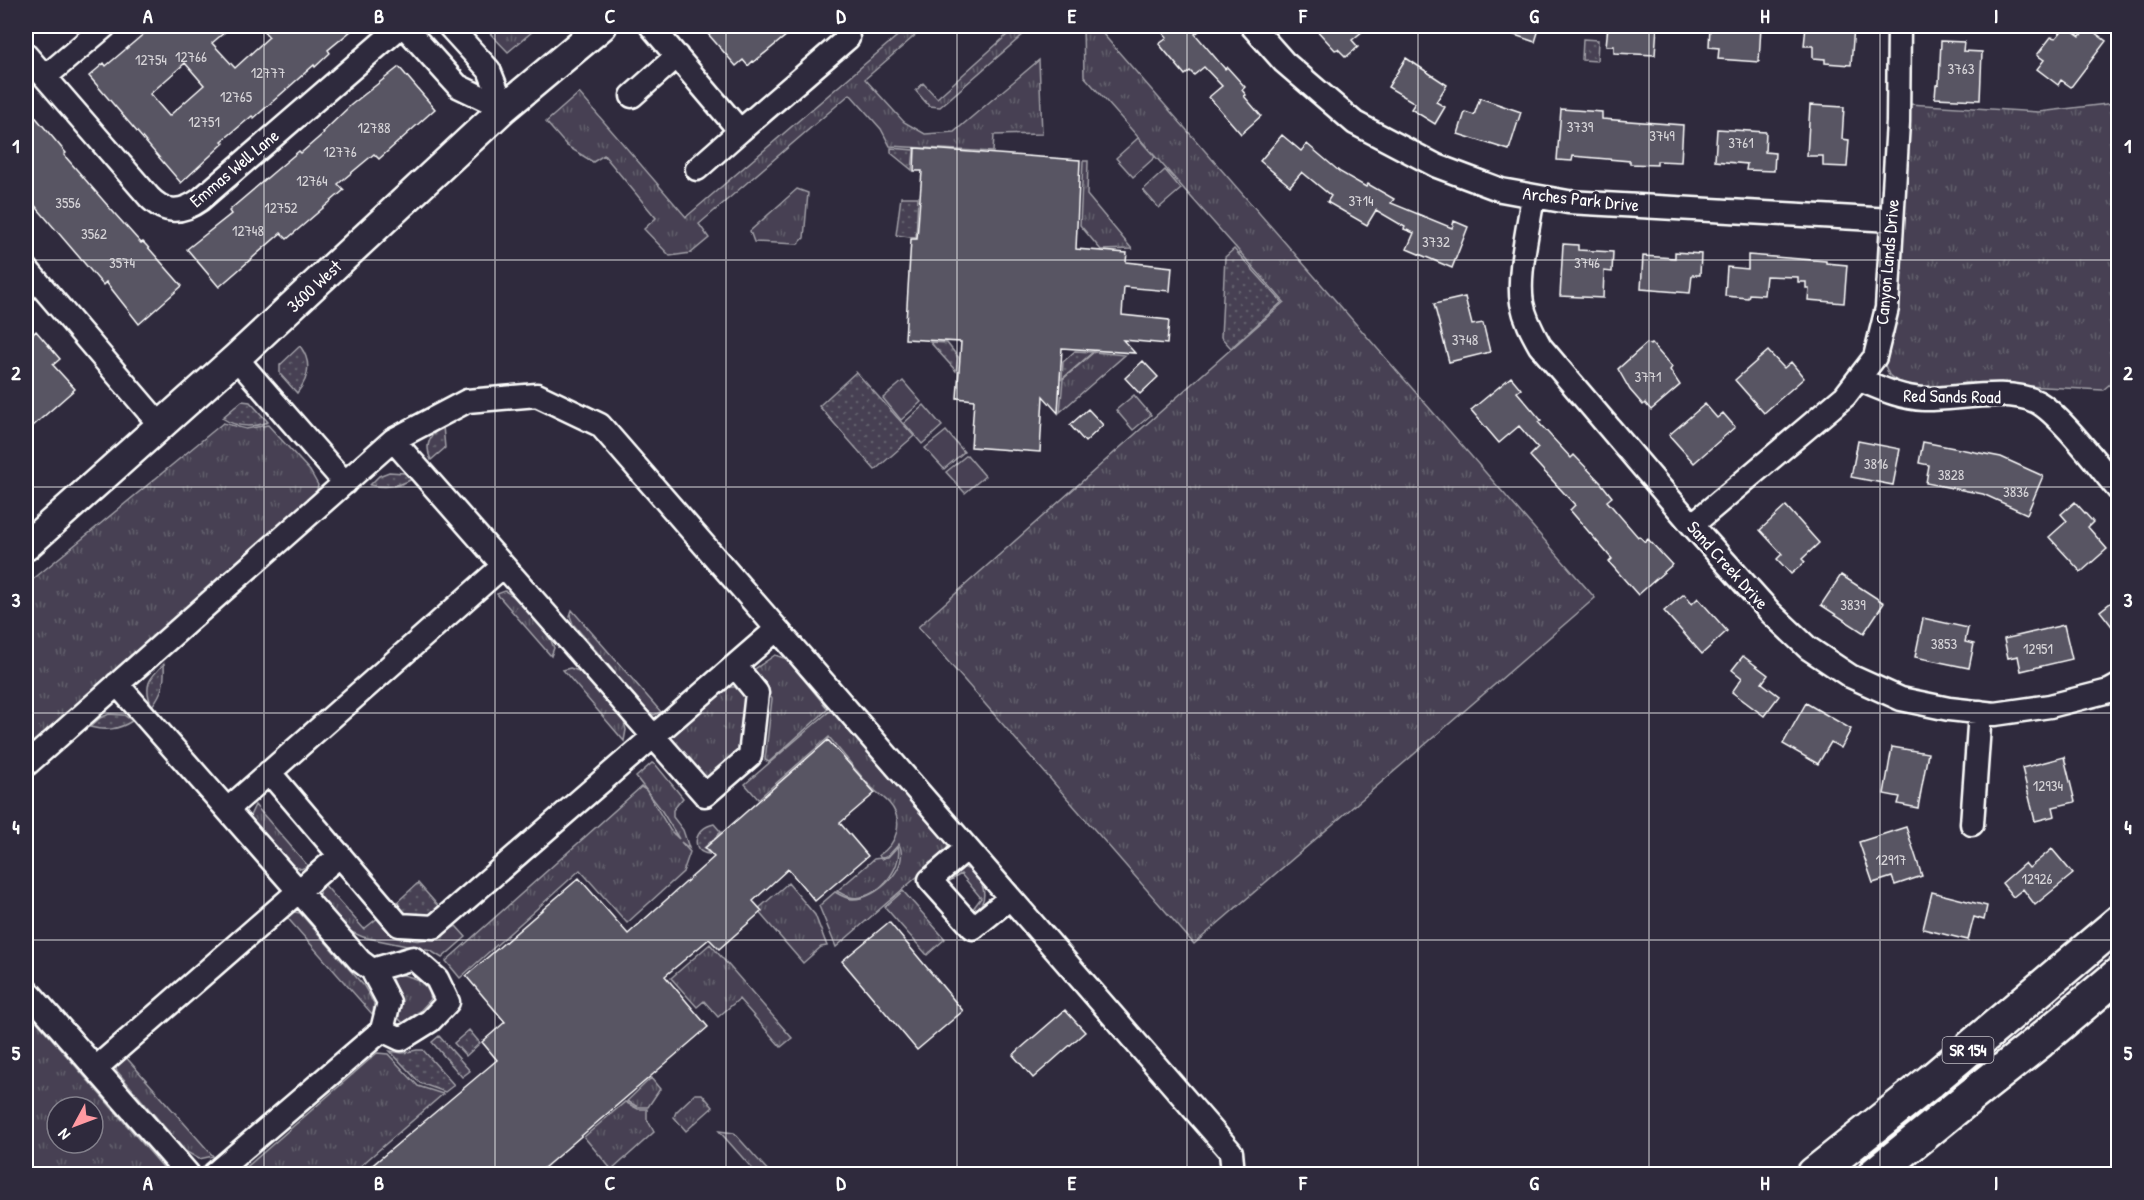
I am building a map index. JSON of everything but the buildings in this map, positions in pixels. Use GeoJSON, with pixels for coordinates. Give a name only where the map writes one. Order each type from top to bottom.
{"type":"FeatureCollection","features":[{"type":"Feature","properties":{"kind":"highway","name":"SR 154"},"geometry":{"type":"LineString","coordinates":[[1814,1174],[1959,1058],[2118,922]]}},
{"type":"Feature","properties":{"kind":"highway","name":"SR 154"},"geometry":{"type":"LineString","coordinates":[[1875,1174],[2118,975]]}},
{"type":"Feature","properties":{"kind":"highway"},"geometry":{"type":"LineString","coordinates":[[1909,1174],[1962,1125],[2040,1041]]}},
{"type":"Feature","properties":{"kind":"main road","name":"3600 West"},"geometry":{"type":"LineString","coordinates":[[26,546],[236,358],[504,108],[602,26]]}},
{"type":"Feature","properties":{"kind":"street"},"geometry":{"type":"LineString","coordinates":[[45,77],[105,26]]}},
{"type":"Feature","properties":{"kind":"street"},"geometry":{"type":"LineString","coordinates":[[403,26],[458,86],[504,108]]}},
{"type":"Feature","properties":{"kind":"street","name":"Emmas Well Lane"},"geometry":{"type":"LineString","coordinates":[[26,55],[155,203],[169,210],[178,210],[200,200],[403,26]]}},
{"type":"Feature","properties":{"kind":"street"},"geometry":{"type":"LineString","coordinates":[[449,26],[489,70],[504,108]]}},
{"type":"Feature","properties":{"kind":"street"},"geometry":{"type":"LineString","coordinates":[[651,26],[740,131]]}},
{"type":"Feature","properties":{"kind":"street","name":"Arches Park Drive"},"geometry":{"type":"LineString","coordinates":[[1252,26],[1284,62],[1355,123],[1437,166],[1501,190],[1568,202],[1892,220]]}},
{"type":"Feature","properties":{"kind":"street","name":"Canyon Lands Drive"},"geometry":{"type":"LineString","coordinates":[[1692,525],[1845,396],[1875,357],[1887,308],[1898,122],[1899,26]]}},
{"type":"Feature","properties":{"kind":"street"},"geometry":{"type":"LineString","coordinates":[[697,169],[848,38]]}},
{"type":"Feature","properties":{"kind":"street"},"geometry":{"type":"LineString","coordinates":[[632,96],[677,56]]}},
{"type":"Feature","properties":{"kind":"street","name":"Sand Creek Drive"},"geometry":{"type":"LineString","coordinates":[[1533,196],[1522,274],[1522,301],[1529,326],[1540,346],[1692,525],[1771,613],[1808,648],[1850,676],[1901,699],[1949,709],[1995,714],[2050,706],[2109,691],[2118,686]]}},
{"type":"Feature","properties":{"kind":"street"},"geometry":{"type":"LineString","coordinates":[[26,268],[160,426]]}},
{"type":"Feature","properties":{"kind":"street"},"geometry":{"type":"LineString","coordinates":[[236,358],[345,483]]}},
{"type":"Feature","properties":{"kind":"street","name":"Red Sands Road"},"geometry":{"type":"LineString","coordinates":[[1858,379],[1895,395],[1923,399],[1981,394],[2018,397],[2037,402],[2057,418],[2118,489]]}},
{"type":"Feature","properties":{"kind":"street"},"geometry":{"type":"LineString","coordinates":[[26,765],[393,440],[467,401],[537,395],[600,425],[1231,1152],[1233,1174]]}},
{"type":"Feature","properties":{"kind":"street"},"geometry":{"type":"LineString","coordinates":[[393,440],[705,795],[750,756],[757,693],[736,668]]}},
{"type":"Feature","properties":{"kind":"street"},"geometry":{"type":"LineString","coordinates":[[228,809],[504,566]]}},
{"type":"Feature","properties":{"kind":"street"},"geometry":{"type":"LineString","coordinates":[[269,772],[399,925],[434,927],[736,668],[777,629]]}},
{"type":"Feature","properties":{"kind":"street"},"geometry":{"type":"LineString","coordinates":[[117,684],[360,961],[372,970],[388,1002],[382,1030],[214,1174]]}},
{"type":"Feature","properties":{"kind":"street"},"geometry":{"type":"LineString","coordinates":[[1972,824],[1980,712]]}},
{"type":"Feature","properties":{"kind":"street"},"geometry":{"type":"LineString","coordinates":[[967,848],[930,880],[973,928],[1011,898]]}},
{"type":"Feature","properties":{"kind":"street"},"geometry":{"type":"LineString","coordinates":[[96,1068],[340,855]]}},
{"type":"Feature","properties":{"kind":"street"},"geometry":{"type":"LineString","coordinates":[[372,970],[413,958],[437,979],[448,1002],[430,1021],[401,1039],[382,1030]]}},
{"type":"Feature","properties":{"kind":"street"},"geometry":{"type":"LineString","coordinates":[[26,989],[188,1174]]}},
{"type":"Feature","properties":{"kind":"green space"},"geometry":{"type":"Polygon","coordinates":[[[483,26],[539,26],[508,52],[483,26]]]}},
{"type":"Feature","properties":{"kind":"green space"},"geometry":{"type":"Polygon","coordinates":[[[909,26],[926,26],[865,79],[904,122],[925,134],[954,132],[1039,60],[1042,134],[994,135],[993,152],[890,146],[881,129],[850,94],[699,224],[709,238],[691,253],[670,256],[644,229],[656,218],[604,155],[593,162],[567,146],[546,122],[579,93],[686,217],[909,26]]]}},
{"type":"Feature","properties":{"kind":"green space"},"geometry":{"type":"Polygon","coordinates":[[[1017,26],[1033,26],[940,107],[929,106],[916,91],[923,83],[937,98],[1017,26]]]}},
{"type":"Feature","properties":{"kind":"green space"},"geometry":{"type":"Polygon","coordinates":[[[1083,26],[1096,26],[1595,598],[1194,944],[918,627],[1284,302],[1084,76],[1083,26]]]}},
{"type":"Feature","properties":{"kind":"green space"},"geometry":{"type":"Polygon","coordinates":[[[1583,39],[1598,40],[1597,61],[1582,60],[1583,39]]]}},
{"type":"Feature","properties":{"kind":"green space"},"geometry":{"type":"Polygon","coordinates":[[[2118,99],[2118,377],[2103,390],[1967,383],[1929,388],[1898,382],[1889,375],[1884,363],[1894,333],[1909,104],[2039,112],[2115,103],[2118,99]]]}},
{"type":"Feature","properties":{"kind":"green space"},"geometry":{"type":"Polygon","coordinates":[[[1138,138],[1155,157],[1133,177],[1116,158],[1138,138]]]}},
{"type":"Feature","properties":{"kind":"green space"},"geometry":{"type":"Polygon","coordinates":[[[891,148],[914,150],[912,170],[891,153],[891,148]]]}},
{"type":"Feature","properties":{"kind":"green space"},"geometry":{"type":"Polygon","coordinates":[[[1083,161],[1088,161],[1087,195],[1132,249],[1101,250],[1080,225],[1083,161]]]}},
{"type":"Feature","properties":{"kind":"green space"},"geometry":{"type":"Polygon","coordinates":[[[1165,170],[1181,189],[1159,208],[1143,190],[1165,170]]]}},
{"type":"Feature","properties":{"kind":"green space"},"geometry":{"type":"Polygon","coordinates":[[[797,189],[808,193],[804,238],[798,244],[754,242],[750,231],[797,189]]]}},
{"type":"Feature","properties":{"kind":"green space"},"geometry":{"type":"Polygon","coordinates":[[[901,197],[918,197],[916,238],[896,235],[901,197]]]}},
{"type":"Feature","properties":{"kind":"green space"},"geometry":{"type":"Polygon","coordinates":[[[1234,249],[1282,302],[1231,348],[1221,337],[1225,257],[1234,249]]]}},
{"type":"Feature","properties":{"kind":"green space"},"geometry":{"type":"Polygon","coordinates":[[[930,342],[947,343],[958,357],[956,371],[930,342]]]}},
{"type":"Feature","properties":{"kind":"green space"},"geometry":{"type":"Polygon","coordinates":[[[300,346],[308,364],[308,370],[305,381],[297,393],[280,374],[280,365],[300,346]]]}},
{"type":"Feature","properties":{"kind":"green space"},"geometry":{"type":"Polygon","coordinates":[[[1075,351],[1093,352],[1062,379],[1063,362],[1075,351]]]}},
{"type":"Feature","properties":{"kind":"green space"},"geometry":{"type":"Polygon","coordinates":[[[1094,352],[1125,355],[1060,412],[1063,379],[1094,352]]]}},
{"type":"Feature","properties":{"kind":"green space"},"geometry":{"type":"Polygon","coordinates":[[[856,372],[914,436],[875,470],[819,406],[856,372]]]}},
{"type":"Feature","properties":{"kind":"green space"},"geometry":{"type":"Polygon","coordinates":[[[903,381],[921,402],[901,420],[883,398],[903,381]]]}},
{"type":"Feature","properties":{"kind":"green space"},"geometry":{"type":"Polygon","coordinates":[[[1134,395],[1151,415],[1133,430],[1116,410],[1134,395]]]}},
{"type":"Feature","properties":{"kind":"green space"},"geometry":{"type":"Polygon","coordinates":[[[242,401],[250,402],[268,422],[245,426],[233,424],[222,418],[242,401]]]}},
{"type":"Feature","properties":{"kind":"green space"},"geometry":{"type":"Polygon","coordinates":[[[924,405],[942,426],[922,444],[904,423],[924,405]]]}},
{"type":"Feature","properties":{"kind":"green space"},"geometry":{"type":"Polygon","coordinates":[[[223,423],[246,429],[268,425],[310,471],[318,485],[315,499],[26,749],[26,585],[223,423]]]}},
{"type":"Feature","properties":{"kind":"green space"},"geometry":{"type":"Polygon","coordinates":[[[443,426],[445,448],[431,460],[428,445],[435,433],[443,426]]]}},
{"type":"Feature","properties":{"kind":"green space"},"geometry":{"type":"Polygon","coordinates":[[[946,431],[964,452],[944,469],[925,448],[946,431]]]}},
{"type":"Feature","properties":{"kind":"green space"},"geometry":{"type":"Polygon","coordinates":[[[967,455],[985,476],[965,493],[946,472],[967,455]]]}},
{"type":"Feature","properties":{"kind":"green space"},"geometry":{"type":"Polygon","coordinates":[[[389,472],[404,473],[412,479],[392,486],[370,485],[379,476],[389,472]]]}},
{"type":"Feature","properties":{"kind":"green space"},"geometry":{"type":"Polygon","coordinates":[[[505,591],[527,608],[541,624],[554,648],[551,656],[497,594],[505,591]]]}},
{"type":"Feature","properties":{"kind":"green space"},"geometry":{"type":"Polygon","coordinates":[[[572,610],[661,712],[654,715],[648,711],[573,624],[570,616],[572,610]]]}},
{"type":"Feature","properties":{"kind":"green space"},"geometry":{"type":"Polygon","coordinates":[[[775,655],[787,659],[828,709],[769,762],[765,760],[772,699],[752,671],[775,655]]]}},
{"type":"Feature","properties":{"kind":"green space"},"geometry":{"type":"Polygon","coordinates":[[[164,664],[162,686],[152,706],[148,693],[149,683],[164,664]]]}},
{"type":"Feature","properties":{"kind":"green space"},"geometry":{"type":"Polygon","coordinates":[[[570,668],[579,671],[624,722],[626,730],[624,741],[563,670],[570,668]]]}},
{"type":"Feature","properties":{"kind":"green space"},"geometry":{"type":"Polygon","coordinates":[[[729,687],[735,687],[747,700],[739,752],[707,780],[669,744],[671,738],[729,687]]]}},
{"type":"Feature","properties":{"kind":"green space"},"geometry":{"type":"Polygon","coordinates":[[[833,708],[946,839],[948,850],[836,947],[819,906],[835,892],[851,899],[862,898],[872,894],[889,881],[900,863],[899,844],[888,856],[881,859],[879,855],[890,845],[897,832],[898,824],[894,810],[868,784],[829,737],[758,799],[745,784],[833,708]]]}},
{"type":"Feature","properties":{"kind":"green space"},"geometry":{"type":"Polygon","coordinates":[[[109,714],[124,715],[132,721],[112,729],[90,727],[109,714]]]}},
{"type":"Feature","properties":{"kind":"green space"},"geometry":{"type":"Polygon","coordinates":[[[652,763],[683,798],[673,810],[673,817],[683,830],[689,848],[681,842],[690,852],[683,872],[627,923],[580,870],[460,978],[446,961],[641,787],[646,790],[670,830],[679,839],[660,808],[636,777],[652,763]]]}},
{"type":"Feature","properties":{"kind":"green space"},"geometry":{"type":"Polygon","coordinates":[[[255,805],[308,866],[301,869],[290,864],[250,816],[255,805]]]}},
{"type":"Feature","properties":{"kind":"green space"},"geometry":{"type":"Polygon","coordinates":[[[714,824],[721,832],[704,848],[709,854],[699,849],[696,840],[702,830],[714,824]]]}},
{"type":"Feature","properties":{"kind":"green space"},"geometry":{"type":"Polygon","coordinates":[[[898,846],[899,855],[892,874],[877,890],[859,897],[850,897],[837,891],[874,859],[888,857],[898,846]]]}},
{"type":"Feature","properties":{"kind":"green space"},"geometry":{"type":"Polygon","coordinates":[[[963,867],[975,874],[984,892],[981,905],[976,911],[972,910],[981,898],[961,874],[948,882],[946,879],[963,867]]]}},
{"type":"Feature","properties":{"kind":"green space"},"geometry":{"type":"Polygon","coordinates":[[[322,882],[364,929],[379,917],[399,934],[415,940],[433,938],[456,926],[466,937],[442,958],[431,951],[363,937],[349,931],[321,898],[318,889],[322,882]]]}},
{"type":"Feature","properties":{"kind":"green space"},"geometry":{"type":"Polygon","coordinates":[[[418,883],[439,907],[421,917],[411,916],[395,904],[418,883]]]}},
{"type":"Feature","properties":{"kind":"green space"},"geometry":{"type":"Polygon","coordinates":[[[788,883],[815,915],[827,946],[821,947],[803,963],[757,910],[788,883]]]}},
{"type":"Feature","properties":{"kind":"green space"},"geometry":{"type":"Polygon","coordinates":[[[903,891],[945,939],[927,955],[885,907],[903,891]]]}},
{"type":"Feature","properties":{"kind":"green space"},"geometry":{"type":"Polygon","coordinates":[[[290,911],[300,913],[364,986],[374,1003],[373,1015],[284,914],[290,911]]]}},
{"type":"Feature","properties":{"kind":"green space"},"geometry":{"type":"Polygon","coordinates":[[[710,944],[792,1038],[781,1047],[739,999],[718,1017],[704,1001],[697,1007],[671,978],[710,944]]]}},
{"type":"Feature","properties":{"kind":"green space"},"geometry":{"type":"Polygon","coordinates":[[[390,974],[416,979],[426,987],[431,999],[420,1011],[403,1023],[399,1019],[398,994],[390,974]]]}},
{"type":"Feature","properties":{"kind":"green space"},"geometry":{"type":"Polygon","coordinates":[[[26,1009],[101,1095],[45,1095],[45,1155],[105,1155],[105,1100],[169,1174],[26,1174],[26,1009]]]}},
{"type":"Feature","properties":{"kind":"green space"},"geometry":{"type":"Polygon","coordinates":[[[469,1030],[480,1043],[466,1056],[454,1043],[469,1030]]]}},
{"type":"Feature","properties":{"kind":"green space"},"geometry":{"type":"Polygon","coordinates":[[[439,1036],[470,1071],[462,1077],[432,1042],[439,1036]]]}},
{"type":"Feature","properties":{"kind":"green space"},"geometry":{"type":"Polygon","coordinates":[[[423,1050],[454,1085],[445,1092],[420,1083],[390,1051],[402,1053],[423,1050]]]}},
{"type":"Feature","properties":{"kind":"green space"},"geometry":{"type":"Polygon","coordinates":[[[377,1053],[388,1054],[418,1086],[443,1094],[357,1169],[362,1174],[242,1174],[241,1172],[377,1053]]]}},
{"type":"Feature","properties":{"kind":"green space"},"geometry":{"type":"Polygon","coordinates":[[[124,1055],[213,1156],[199,1159],[185,1151],[116,1070],[118,1059],[124,1055]]]}},
{"type":"Feature","properties":{"kind":"green space"},"geometry":{"type":"Polygon","coordinates":[[[651,1078],[660,1089],[648,1107],[638,1107],[627,1101],[651,1078]]]}},
{"type":"Feature","properties":{"kind":"green space"},"geometry":{"type":"Polygon","coordinates":[[[695,1094],[702,1094],[713,1107],[686,1131],[674,1117],[676,1112],[695,1094]]]}},
{"type":"Feature","properties":{"kind":"green space"},"geometry":{"type":"Polygon","coordinates":[[[625,1102],[638,1109],[647,1109],[647,1119],[654,1132],[612,1170],[584,1137],[625,1102]]]}},
{"type":"Feature","properties":{"kind":"green space"},"geometry":{"type":"Polygon","coordinates":[[[719,1131],[734,1133],[771,1174],[757,1174],[719,1131]]]}}]}
